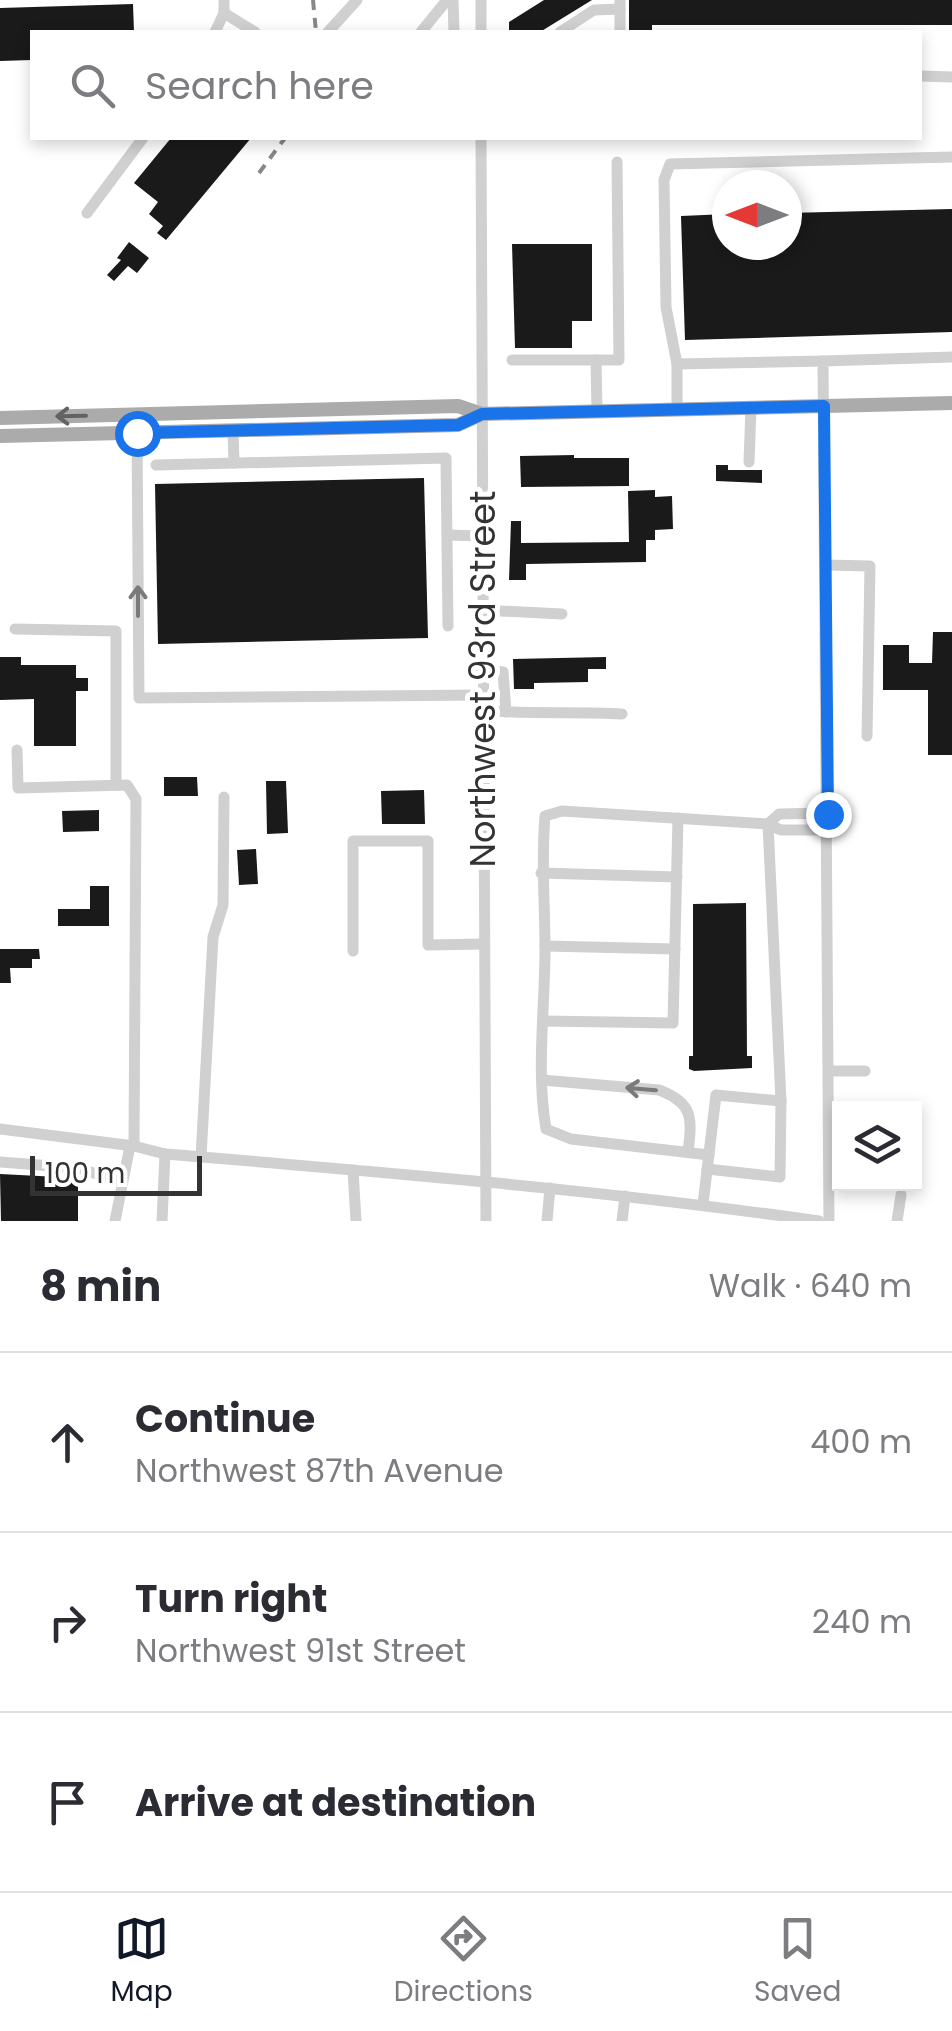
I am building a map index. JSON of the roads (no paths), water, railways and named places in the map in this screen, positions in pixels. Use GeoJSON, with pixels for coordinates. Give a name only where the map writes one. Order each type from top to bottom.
{"type":"FeatureCollection","features":[{"type":"Feature","properties":{"kind":"main road"},"geometry":{"type":"LineString","coordinates":[[0,418],[458,406],[482,414],[952,403]]}},
{"type":"Feature","properties":{"kind":"main road"},"geometry":{"type":"LineString","coordinates":[[0,436],[458,425],[482,414]]}},
{"type":"Feature","properties":{"kind":"street"},"geometry":{"type":"LineString","coordinates":[[330,30],[357,0]]}},
{"type":"Feature","properties":{"kind":"street"},"geometry":{"type":"LineString","coordinates":[[423,30],[450,0]]}},
{"type":"Feature","properties":{"kind":"street"},"geometry":{"type":"LineString","coordinates":[[450,0],[454,30]]}},
{"type":"Feature","properties":{"kind":"street"},"geometry":{"type":"LineString","coordinates":[[481,0],[481,30]]}},
{"type":"Feature","properties":{"kind":"street"},"geometry":{"type":"LineString","coordinates":[[563,30],[594,10],[620,4],[620,30]]}},
{"type":"Feature","properties":{"kind":"street"},"geometry":{"type":"LineString","coordinates":[[216,30],[224,6],[253,30]]}},
{"type":"Feature","properties":{"kind":"street"},"geometry":{"type":"LineString","coordinates":[[922,76],[952,77]]}},
{"type":"Feature","properties":{"kind":"street"},"geometry":{"type":"LineString","coordinates":[[87,214],[142,140]]}},
{"type":"Feature","properties":{"kind":"street","name":"Northwest 93rd Street"},"geometry":{"type":"LineString","coordinates":[[480,140],[486,1221]]}},
{"type":"Feature","properties":{"kind":"street"},"geometry":{"type":"LineString","coordinates":[[677,410],[676,364],[665,288],[664,180],[670,164],[952,157]]}},
{"type":"Feature","properties":{"kind":"street"},"geometry":{"type":"LineString","coordinates":[[512,360],[619,360],[617,162]]}},
{"type":"Feature","properties":{"kind":"street"},"geometry":{"type":"LineString","coordinates":[[676,364],[952,357]]}},
{"type":"Feature","properties":{"kind":"street"},"geometry":{"type":"LineString","coordinates":[[596,360],[597,412]]}},
{"type":"Feature","properties":{"kind":"street"},"geometry":{"type":"LineString","coordinates":[[823,361],[828,1221]]}},
{"type":"Feature","properties":{"kind":"street"},"geometry":{"type":"LineString","coordinates":[[748,462],[751,408]]}},
{"type":"Feature","properties":{"kind":"street"},"geometry":{"type":"LineString","coordinates":[[233,431],[234,463]]}},
{"type":"Feature","properties":{"kind":"street"},"geometry":{"type":"LineString","coordinates":[[137,433],[139,698],[482,695]]}},
{"type":"Feature","properties":{"kind":"street"},"geometry":{"type":"LineString","coordinates":[[156,465],[446,458],[448,626]]}},
{"type":"Feature","properties":{"kind":"street"},"geometry":{"type":"LineString","coordinates":[[447,536],[482,536]]}},
{"type":"Feature","properties":{"kind":"street"},"geometry":{"type":"LineString","coordinates":[[826,566],[870,566],[867,736]]}},
{"type":"Feature","properties":{"kind":"street"},"geometry":{"type":"LineString","coordinates":[[482,610],[562,614]]}},
{"type":"Feature","properties":{"kind":"street"},"geometry":{"type":"LineString","coordinates":[[15,629],[116,631],[116,785]]}},
{"type":"Feature","properties":{"kind":"street"},"geometry":{"type":"LineString","coordinates":[[482,669],[502,672],[506,712]]}},
{"type":"Feature","properties":{"kind":"street"},"geometry":{"type":"LineString","coordinates":[[482,710],[622,714]]}},
{"type":"Feature","properties":{"kind":"street"},"geometry":{"type":"LineString","coordinates":[[18,750],[18,788],[127,785],[136,799],[132,1146],[115,1221]]}},
{"type":"Feature","properties":{"kind":"street"},"geometry":{"type":"LineString","coordinates":[[201,1157],[213,937],[223,905],[224,797]]}},
{"type":"Feature","properties":{"kind":"street"},"geometry":{"type":"LineString","coordinates":[[709,1155],[572,1139],[546,1130],[542,1080],[545,946],[541,873],[545,816],[562,811],[768,824],[780,830],[828,830]]}},
{"type":"Feature","properties":{"kind":"street"},"geometry":{"type":"LineString","coordinates":[[707,1170],[780,1178],[781,1101],[768,824],[778,814],[828,814]]}},
{"type":"Feature","properties":{"kind":"street"},"geometry":{"type":"LineString","coordinates":[[543,1022],[673,1023],[678,818]]}},
{"type":"Feature","properties":{"kind":"street"},"geometry":{"type":"LineString","coordinates":[[352,951],[354,841],[428,841],[428,945],[483,944]]}},
{"type":"Feature","properties":{"kind":"street"},"geometry":{"type":"LineString","coordinates":[[541,873],[677,877]]}},
{"type":"Feature","properties":{"kind":"street"},"geometry":{"type":"LineString","coordinates":[[545,946],[675,949]]}},
{"type":"Feature","properties":{"kind":"street"},"geometry":{"type":"LineString","coordinates":[[829,1071],[864,1071]]}},
{"type":"Feature","properties":{"kind":"street"},"geometry":{"type":"LineString","coordinates":[[542,1080],[659,1090],[676,1096],[687,1108],[691,1123],[688,1152]]}},
{"type":"Feature","properties":{"kind":"street"},"geometry":{"type":"LineString","coordinates":[[703,1204],[716,1094],[781,1101]]}},
{"type":"Feature","properties":{"kind":"street"},"geometry":{"type":"LineString","coordinates":[[0,1129],[132,1146],[164,1154],[484,1181],[703,1204],[819,1221]]}},
{"type":"Feature","properties":{"kind":"street"},"geometry":{"type":"LineString","coordinates":[[162,1221],[164,1154]]}},
{"type":"Feature","properties":{"kind":"street"},"geometry":{"type":"LineString","coordinates":[[0,1162],[78,1168],[121,1182]]}},
{"type":"Feature","properties":{"kind":"street"},"geometry":{"type":"LineString","coordinates":[[352,1170],[356,1221]]}},
{"type":"Feature","properties":{"kind":"street"},"geometry":{"type":"LineString","coordinates":[[547,1221],[550,1188]]}},
{"type":"Feature","properties":{"kind":"street"},"geometry":{"type":"LineString","coordinates":[[897,1221],[900,1195]]}},
{"type":"Feature","properties":{"kind":"street"},"geometry":{"type":"LineString","coordinates":[[622,1221],[625,1196]]}},
{"type":"Feature","properties":{"kind":"railway"},"geometry":{"type":"LineString","coordinates":[[313,0],[316,30]]}},
{"type":"Feature","properties":{"kind":"railway"},"geometry":{"type":"LineString","coordinates":[[259,173],[284,140]]}}]}
